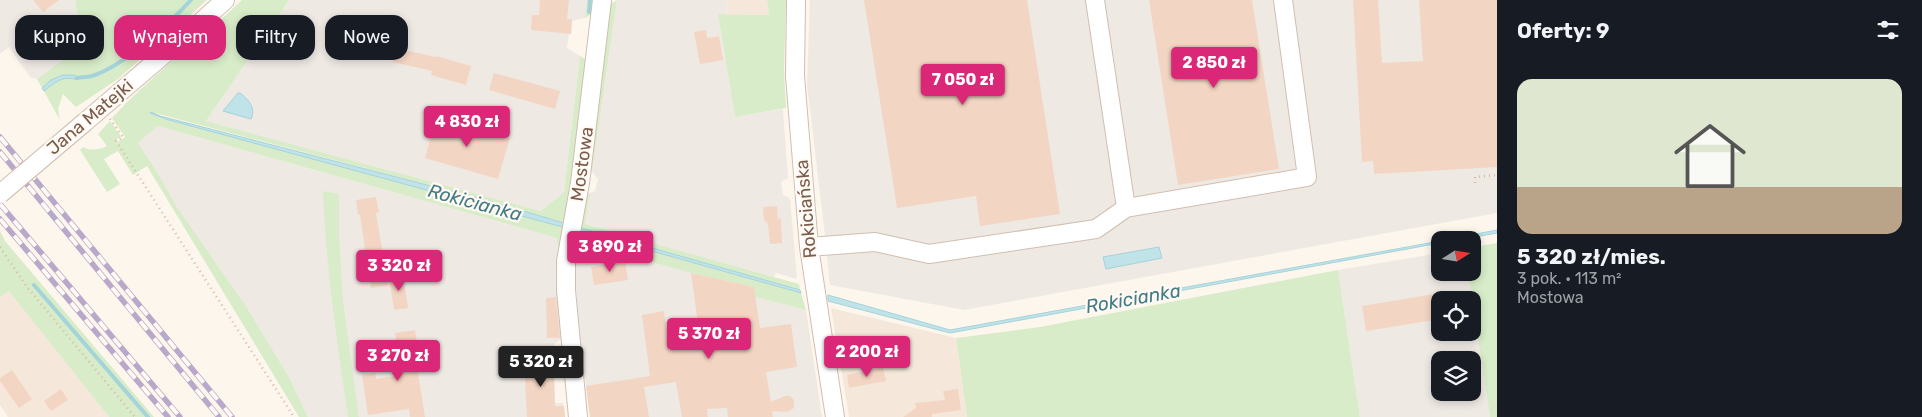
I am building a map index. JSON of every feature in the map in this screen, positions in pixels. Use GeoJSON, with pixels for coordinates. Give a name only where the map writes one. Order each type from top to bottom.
{"type":"FeatureCollection","features":[{"type":"Feature","properties":{"kind":"street","name":"Jana Matejki"},"geometry":{"type":"LineString","coordinates":[[0,194],[190,33],[225,0]]}},
{"type":"Feature","properties":{"kind":"street","name":"Mostowa"},"geometry":{"type":"LineString","coordinates":[[578,417],[566,283],[566,261],[580,183],[602,0]]}},
{"type":"Feature","properties":{"kind":"street","name":"Rokiciańska"},"geometry":{"type":"LineString","coordinates":[[796,0],[795,76],[809,247],[834,417]]}},
{"type":"Feature","properties":{"kind":"street"},"geometry":{"type":"LineString","coordinates":[[1095,0],[1126,208]]}},
{"type":"Feature","properties":{"kind":"street"},"geometry":{"type":"LineString","coordinates":[[809,247],[875,242],[929,254],[1096,229],[1126,208],[1307,177],[1283,0]]}},
{"type":"Feature","properties":{"kind":"path"},"geometry":{"type":"LineString","coordinates":[[108,116],[123,136],[116,141],[294,417]]}},
{"type":"Feature","properties":{"kind":"path"},"geometry":{"type":"LineString","coordinates":[[1475,183],[1475,177],[1497,176]]}},
{"type":"Feature","properties":{"kind":"path"},"geometry":{"type":"LineString","coordinates":[[0,247],[27,287],[134,417]]}},
{"type":"Feature","properties":{"kind":"shaded area"},"geometry":{"type":"Polygon","coordinates":[[[0,0],[75,0],[77,15],[15,15],[15,56],[9,47],[0,54],[0,0]]]}},
{"type":"Feature","properties":{"kind":"shaded area"},"geometry":{"type":"Polygon","coordinates":[[[289,0],[587,0],[585,18],[572,21],[567,48],[580,56],[564,192],[541,211],[206,121],[248,60],[315,60],[315,15],[279,15],[289,0]]]}},
{"type":"Feature","properties":{"kind":"shaded area"},"geometry":{"type":"Polygon","coordinates":[[[617,0],[726,0],[728,14],[718,14],[735,117],[783,109],[788,178],[781,182],[783,195],[790,198],[797,279],[776,273],[774,277],[585,224],[590,193],[595,191],[598,179],[592,172],[617,0]]]}},
{"type":"Feature","properties":{"kind":"shaded area"},"geometry":{"type":"Polygon","coordinates":[[[726,0],[767,0],[769,15],[728,14],[726,0]]]}},
{"type":"Feature","properties":{"kind":"shaded area"},"geometry":{"type":"Polygon","coordinates":[[[810,0],[1497,0],[1497,213],[964,310],[830,285],[827,256],[832,251],[832,239],[825,236],[807,84],[810,0]]]}},
{"type":"Feature","properties":{"kind":"shaded area"},"geometry":{"type":"Polygon","coordinates":[[[18,60],[63,60],[37,79],[30,77],[18,60]]]}},
{"type":"Feature","properties":{"kind":"shaded area"},"geometry":{"type":"Polygon","coordinates":[[[158,126],[557,238],[562,339],[554,344],[555,403],[563,403],[564,417],[308,417],[289,377],[246,306],[177,207],[138,143],[158,126]]]}},
{"type":"Feature","properties":{"kind":"shaded area"},"geometry":{"type":"Polygon","coordinates":[[[576,241],[691,273],[754,287],[755,297],[806,310],[822,417],[590,417],[575,302],[577,297],[576,287],[573,283],[576,241]]]}},
{"type":"Feature","properties":{"kind":"shaded area"},"geometry":{"type":"Polygon","coordinates":[[[1431,254],[1431,281],[1469,281],[1471,291],[1431,291],[1431,341],[1479,341],[1480,351],[1431,351],[1431,401],[1481,401],[1481,356],[1490,417],[1360,417],[1338,270],[1431,254]]]}},
{"type":"Feature","properties":{"kind":"shaded area"},"geometry":{"type":"Polygon","coordinates":[[[9,290],[109,417],[8,417],[0,405],[0,297],[9,290]]]}},
{"type":"Feature","properties":{"kind":"shaded area"},"geometry":{"type":"Polygon","coordinates":[[[831,308],[956,338],[967,417],[849,417],[831,308]]]}},
{"type":"Feature","properties":{"kind":"green space"},"geometry":{"type":"Polygon","coordinates":[[[75,0],[207,0],[190,15],[114,15],[114,60],[139,60],[118,79],[76,107],[63,94],[58,109],[60,120],[37,79],[63,60],[104,60],[104,15],[77,15],[75,0]]]}},
{"type":"Feature","properties":{"kind":"green space"},"geometry":{"type":"Polygon","coordinates":[[[242,0],[289,0],[279,15],[236,15],[236,60],[248,60],[206,121],[541,211],[564,192],[580,56],[589,61],[567,224],[493,202],[151,112],[169,120],[566,228],[560,278],[557,238],[158,126],[138,143],[177,207],[246,306],[289,377],[308,417],[299,417],[147,166],[133,175],[118,151],[104,159],[120,184],[107,192],[80,150],[83,147],[95,150],[107,146],[98,134],[110,121],[121,136],[115,141],[116,143],[125,137],[112,118],[143,87],[174,60],[226,60],[226,15],[242,0]]]}},
{"type":"Feature","properties":{"kind":"green space"},"geometry":{"type":"Polygon","coordinates":[[[587,0],[595,0],[593,13],[585,18],[587,0]]]}},
{"type":"Feature","properties":{"kind":"green space"},"geometry":{"type":"Polygon","coordinates":[[[617,0],[592,172],[588,171],[609,5],[617,0]]]}},
{"type":"Feature","properties":{"kind":"green space"},"geometry":{"type":"Polygon","coordinates":[[[767,0],[786,0],[784,69],[786,108],[735,117],[718,14],[769,15],[767,0]]]}},
{"type":"Feature","properties":{"kind":"green space"},"geometry":{"type":"Polygon","coordinates":[[[323,191],[339,194],[343,302],[359,417],[348,417],[329,277],[323,191]]]}},
{"type":"Feature","properties":{"kind":"green space"},"geometry":{"type":"Polygon","coordinates":[[[590,193],[585,224],[799,284],[800,290],[578,227],[585,195],[590,193]]]}},
{"type":"Feature","properties":{"kind":"green space"},"geometry":{"type":"Polygon","coordinates":[[[577,230],[801,293],[806,310],[755,297],[754,287],[691,273],[576,241],[577,230]]]}},
{"type":"Feature","properties":{"kind":"green space"},"geometry":{"type":"Polygon","coordinates":[[[0,231],[5,241],[154,417],[109,417],[9,291],[0,297],[0,231]]]}},
{"type":"Feature","properties":{"kind":"green space"},"geometry":{"type":"Polygon","coordinates":[[[1497,243],[1497,417],[1490,417],[1478,341],[1481,341],[1481,291],[1471,291],[1469,281],[1481,281],[1481,246],[1497,243]]]}},
{"type":"Feature","properties":{"kind":"green space"},"geometry":{"type":"Polygon","coordinates":[[[1338,270],[1360,417],[967,417],[956,338],[1040,327],[1338,270]]]}},
{"type":"Feature","properties":{"kind":"water"},"geometry":{"type":"Polygon","coordinates":[[[63,75],[74,75],[80,78],[78,80],[68,78],[60,80],[44,91],[42,88],[51,80],[63,75]]]}},
{"type":"Feature","properties":{"kind":"water"},"geometry":{"type":"Polygon","coordinates":[[[238,93],[249,101],[251,105],[253,111],[251,119],[223,111],[238,93]]]}},
{"type":"Feature","properties":{"kind":"water","name":"Rokicianka"},"geometry":{"type":"Polygon","coordinates":[[[150,113],[160,116],[493,202],[567,224],[566,228],[169,120],[150,113]]]}},
{"type":"Feature","properties":{"kind":"water"},"geometry":{"type":"Polygon","coordinates":[[[578,227],[800,290],[801,293],[577,230],[578,227]]]}},
{"type":"Feature","properties":{"kind":"water"},"geometry":{"type":"Polygon","coordinates":[[[1497,230],[1497,233],[1481,236],[1481,233],[1497,230]]]}},
{"type":"Feature","properties":{"kind":"water","name":"Rokicianka"},"geometry":{"type":"Polygon","coordinates":[[[1431,243],[1431,245],[950,333],[828,301],[828,295],[950,330],[1431,243]]]}},
{"type":"Feature","properties":{"kind":"water"},"geometry":{"type":"Polygon","coordinates":[[[1159,247],[1162,258],[1106,269],[1103,257],[1159,247]]]}},
{"type":"Feature","properties":{"kind":"building"},"geometry":{"type":"Polygon","coordinates":[[[33,0],[59,0],[43,12],[33,0]]]}},
{"type":"Feature","properties":{"kind":"building"},"geometry":{"type":"Polygon","coordinates":[[[540,0],[569,0],[567,19],[572,19],[571,34],[531,30],[532,15],[539,15],[540,0]]]}},
{"type":"Feature","properties":{"kind":"building"},"geometry":{"type":"Polygon","coordinates":[[[864,0],[1027,0],[1060,214],[980,226],[976,196],[897,208],[864,0]]]}},
{"type":"Feature","properties":{"kind":"building"},"geometry":{"type":"Polygon","coordinates":[[[1149,0],[1252,0],[1279,169],[1178,185],[1149,0]]]}},
{"type":"Feature","properties":{"kind":"building"},"geometry":{"type":"Polygon","coordinates":[[[1353,0],[1378,0],[1382,63],[1423,61],[1419,0],[1497,0],[1497,167],[1374,174],[1373,161],[1362,162],[1353,0]]]}},
{"type":"Feature","properties":{"kind":"building"},"geometry":{"type":"Polygon","coordinates":[[[706,30],[707,38],[719,36],[723,60],[700,64],[694,32],[706,30]]]}},
{"type":"Feature","properties":{"kind":"building"},"geometry":{"type":"Polygon","coordinates":[[[408,51],[471,66],[466,85],[431,75],[432,71],[393,62],[393,60],[408,60],[408,51]]]}},
{"type":"Feature","properties":{"kind":"building"},"geometry":{"type":"Polygon","coordinates":[[[494,73],[560,91],[555,109],[489,90],[494,73]]]}},
{"type":"Feature","properties":{"kind":"building"},"geometry":{"type":"Polygon","coordinates":[[[436,117],[510,138],[498,179],[425,158],[436,117]]]}},
{"type":"Feature","properties":{"kind":"building"},"geometry":{"type":"Polygon","coordinates":[[[376,197],[379,212],[376,213],[388,285],[371,288],[356,200],[376,197]]]}},
{"type":"Feature","properties":{"kind":"building"},"geometry":{"type":"Polygon","coordinates":[[[777,206],[778,219],[781,218],[782,243],[770,244],[768,224],[764,220],[763,207],[777,206]]]}},
{"type":"Feature","properties":{"kind":"building"},"geometry":{"type":"Polygon","coordinates":[[[625,261],[628,280],[594,285],[591,267],[625,261]]]}},
{"type":"Feature","properties":{"kind":"building"},"geometry":{"type":"Polygon","coordinates":[[[691,273],[754,287],[760,328],[791,324],[797,367],[766,372],[771,402],[785,396],[790,396],[794,400],[794,408],[787,412],[772,411],[773,417],[728,417],[727,408],[707,409],[708,417],[682,417],[676,382],[644,387],[649,417],[590,417],[586,386],[650,376],[642,315],[664,311],[669,350],[701,346],[691,273]]]}},
{"type":"Feature","properties":{"kind":"building"},"geometry":{"type":"Polygon","coordinates":[[[403,275],[408,308],[394,310],[389,277],[403,275]]]}},
{"type":"Feature","properties":{"kind":"building"},"geometry":{"type":"Polygon","coordinates":[[[1431,294],[1431,320],[1366,331],[1362,306],[1431,294]]]}},
{"type":"Feature","properties":{"kind":"building"},"geometry":{"type":"Polygon","coordinates":[[[556,297],[560,338],[547,338],[546,298],[556,297]]]}},
{"type":"Feature","properties":{"kind":"building"},"geometry":{"type":"Polygon","coordinates":[[[415,330],[421,366],[417,367],[425,417],[410,417],[409,409],[368,415],[362,375],[375,373],[376,379],[401,375],[395,333],[415,330]]]}},
{"type":"Feature","properties":{"kind":"building"},"geometry":{"type":"Polygon","coordinates":[[[553,356],[555,406],[564,406],[565,417],[527,417],[524,358],[553,356]]]}},
{"type":"Feature","properties":{"kind":"building"},"geometry":{"type":"Polygon","coordinates":[[[883,367],[886,381],[849,388],[847,375],[883,367]]]}},
{"type":"Feature","properties":{"kind":"building"},"geometry":{"type":"Polygon","coordinates":[[[12,370],[32,399],[19,408],[0,381],[0,378],[12,370]]]}},
{"type":"Feature","properties":{"kind":"building"},"geometry":{"type":"Polygon","coordinates":[[[61,389],[68,400],[51,411],[44,401],[61,389]]]}},
{"type":"Feature","properties":{"kind":"building"},"geometry":{"type":"Polygon","coordinates":[[[958,389],[961,410],[932,414],[932,417],[903,417],[916,408],[915,403],[945,400],[943,391],[958,389]]]}},
{"type":"Feature","properties":{"kind":"waterway"},"geometry":{"type":"LineString","coordinates":[[77,78],[92,76],[105,71],[132,54],[171,21],[191,0]]}},
{"type":"Feature","properties":{"kind":"waterway"},"geometry":{"type":"LineString","coordinates":[[589,12],[590,0]]}},
{"type":"Feature","properties":{"kind":"waterway"},"geometry":{"type":"LineString","coordinates":[[34,285],[148,417]]}},
{"type":"Feature","properties":{"kind":"railway"},"geometry":{"type":"LineString","coordinates":[[0,137],[232,417]]}},
{"type":"Feature","properties":{"kind":"railway"},"geometry":{"type":"LineString","coordinates":[[0,152],[219,417]]}},
{"type":"Feature","properties":{"kind":"railway"},"geometry":{"type":"LineString","coordinates":[[0,204],[180,417]]}},
{"type":"Feature","properties":{"kind":"railway"},"geometry":{"type":"LineString","coordinates":[[0,219],[168,417]]}}]}
